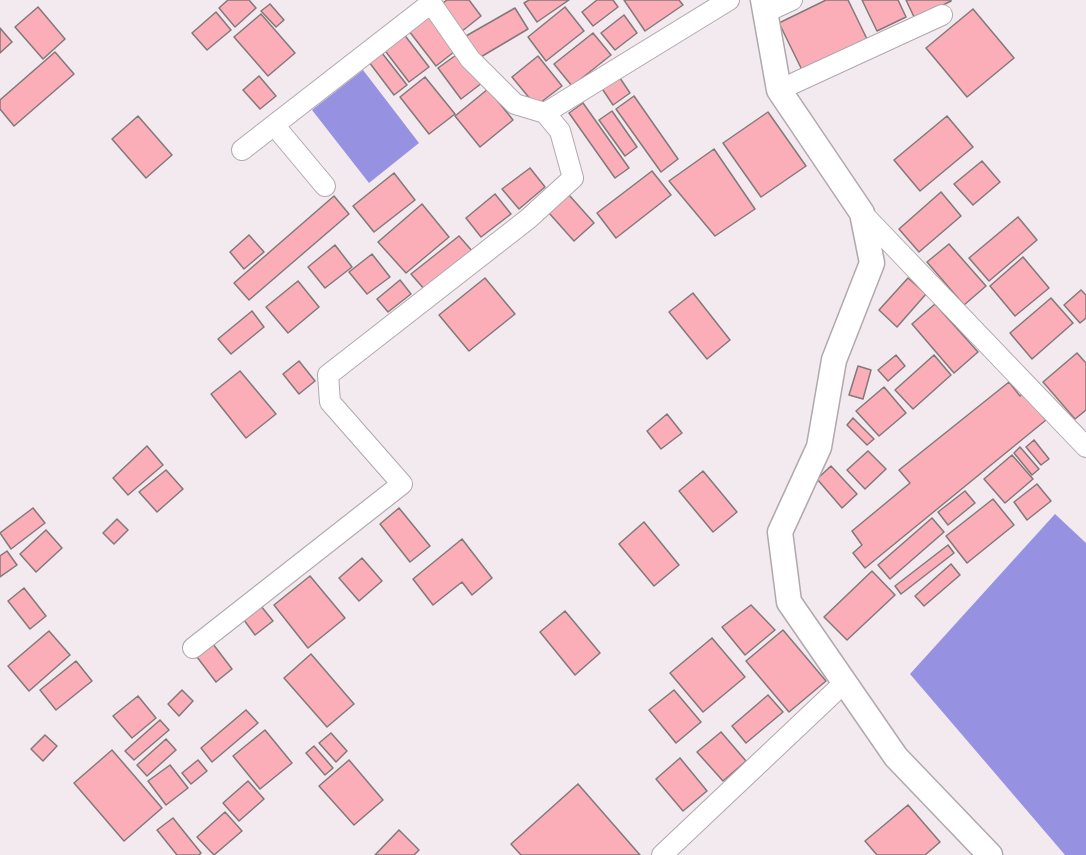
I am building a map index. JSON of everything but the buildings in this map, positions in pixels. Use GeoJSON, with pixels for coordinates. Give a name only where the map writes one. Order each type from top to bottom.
{"type":"FeatureCollection","features":[{"type":"Feature","properties":{"kind":"street"},"geometry":{"type":"LineString","coordinates":[[545,113],[729,0]]}},
{"type":"Feature","properties":{"kind":"street"},"geometry":{"type":"LineString","coordinates":[[792,0],[764,6],[779,90],[862,213],[1086,447]]}},
{"type":"Feature","properties":{"kind":"street"},"geometry":{"type":"LineString","coordinates":[[193,648],[402,484],[330,402],[328,375],[528,219],[573,178],[560,131],[545,113],[515,104],[470,59],[431,3],[242,150]]}},
{"type":"Feature","properties":{"kind":"street"},"geometry":{"type":"LineString","coordinates":[[779,90],[942,15]]}},
{"type":"Feature","properties":{"kind":"street"},"geometry":{"type":"LineString","coordinates":[[274,125],[325,186]]}},
{"type":"Feature","properties":{"kind":"street"},"geometry":{"type":"LineString","coordinates":[[862,213],[872,263],[834,360],[819,447],[780,532],[789,602],[896,756],[990,855]]}},
{"type":"Feature","properties":{"kind":"street"},"geometry":{"type":"LineString","coordinates":[[662,855],[844,683]]}},
{"type":"Feature","properties":{"kind":"shaded area"},"geometry":{"type":"Polygon","coordinates":[[[363,70],[419,143],[369,183],[312,110],[363,70]]]}},
{"type":"Feature","properties":{"kind":"shaded area"},"geometry":{"type":"Polygon","coordinates":[[[1055,514],[1086,543],[1086,855],[1065,855],[910,674],[1055,514]]]}}]}
